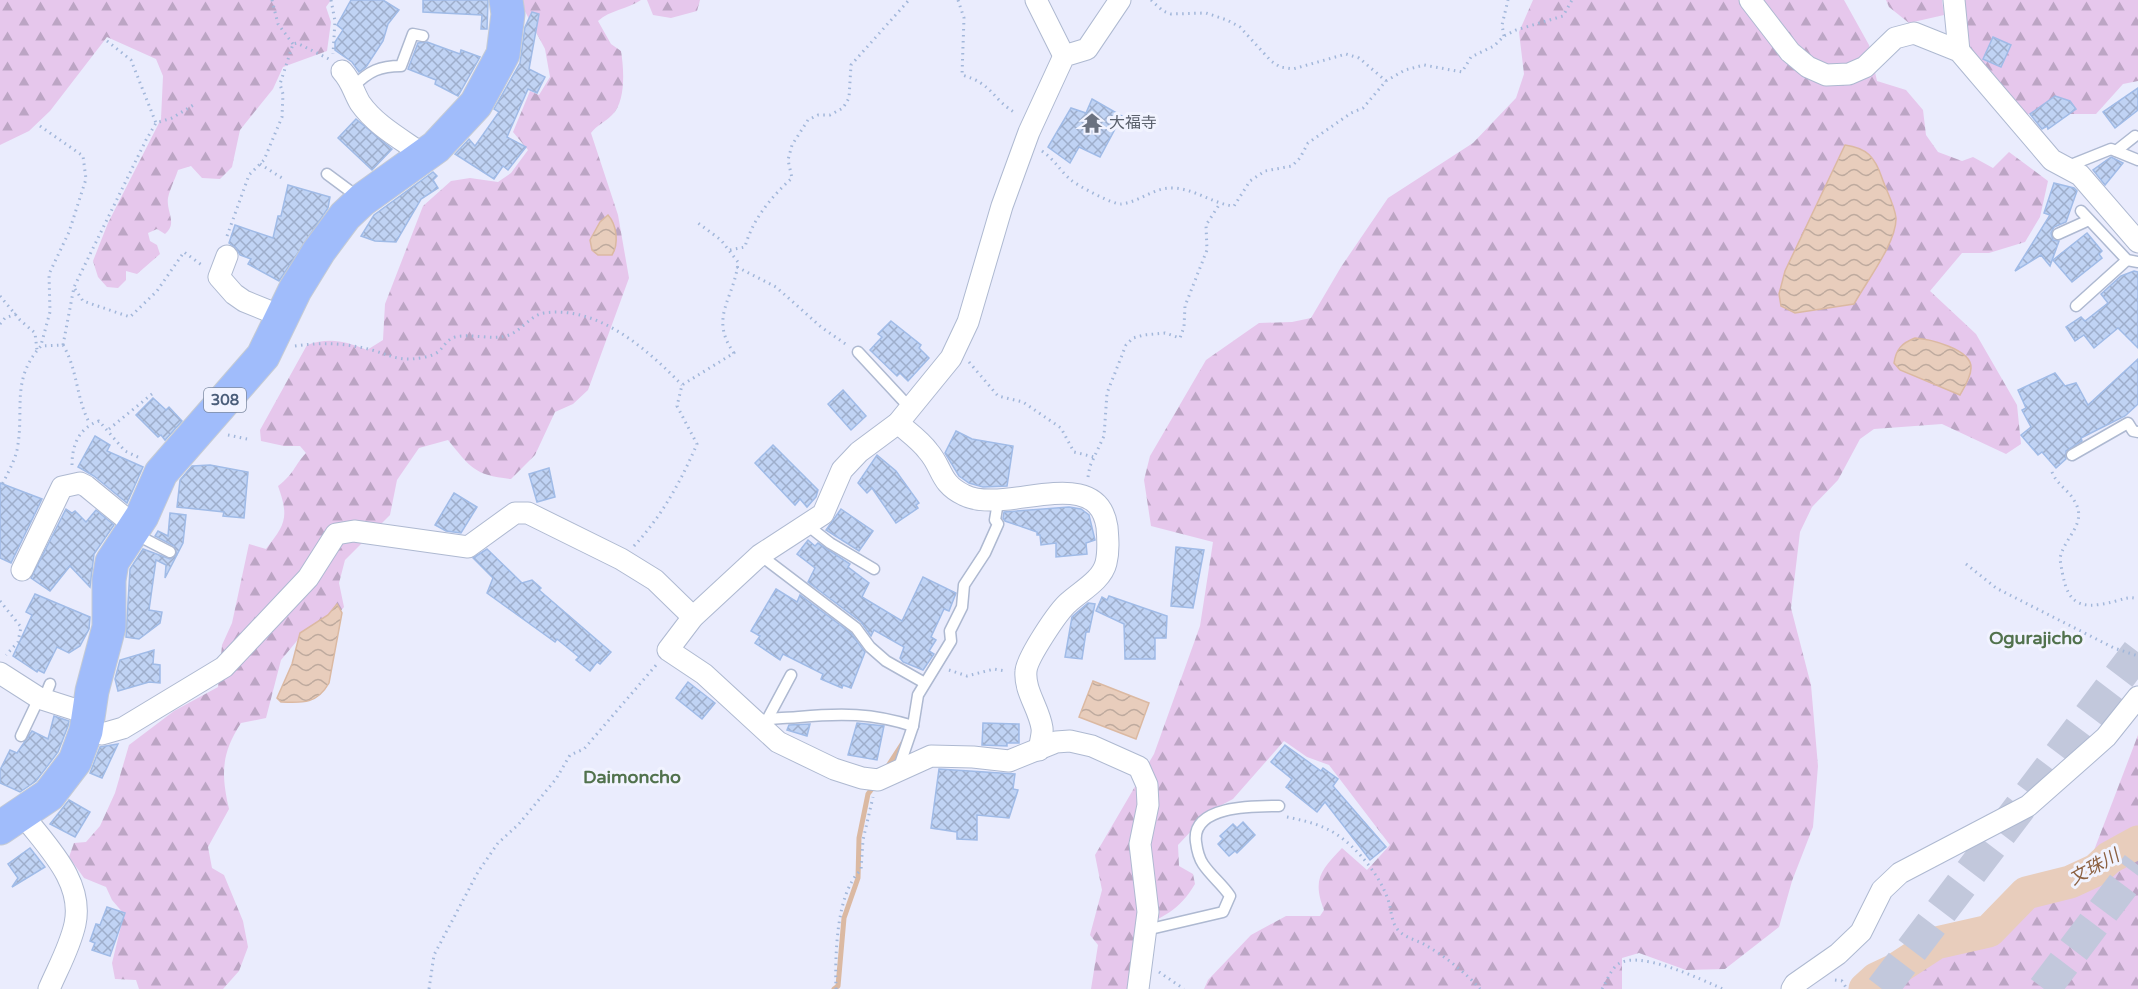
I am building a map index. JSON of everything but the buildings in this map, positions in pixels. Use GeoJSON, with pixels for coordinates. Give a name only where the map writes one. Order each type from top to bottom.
{"type":"FeatureCollection","features":[{"type":"Feature","properties":{"kind":"highway","name":"308"},"geometry":{"type":"LineString","coordinates":[[11,821],[49,795],[75,761],[87,723],[92,691],[110,627],[109,580],[112,562],[134,529],[164,468],[263,356],[319,251],[345,216],[362,200],[425,156],[466,116],[490,81],[503,54],[506,35],[506,0]]}},
{"type":"Feature","properties":{"kind":"street"},"geometry":{"type":"LineString","coordinates":[[1036,0],[1064,56]]}},
{"type":"Feature","properties":{"kind":"street"},"geometry":{"type":"LineString","coordinates":[[1120,0],[1087,49],[1064,56],[1027,136],[1002,206],[969,322],[955,350],[904,416],[859,452],[842,470],[823,514],[760,555],[693,617],[668,650],[704,674],[764,722],[778,742],[834,770],[878,780],[931,756],[1009,761],[1056,742],[1070,741],[1092,746],[1139,767],[1147,785],[1148,805],[1140,844],[1148,912],[1138,989]]}},
{"type":"Feature","properties":{"kind":"street"},"geometry":{"type":"LineString","coordinates":[[1750,0],[1790,52],[1808,67],[1826,75],[1850,74],[1865,67],[1895,38],[1914,33],[1959,51],[2052,159],[2080,175],[2098,193],[2123,227],[2138,242]]}},
{"type":"Feature","properties":{"kind":"street"},"geometry":{"type":"LineString","coordinates":[[1954,0],[1959,51]]}},
{"type":"Feature","properties":{"kind":"street"},"geometry":{"type":"LineString","coordinates":[[348,79],[360,102],[373,117],[425,156]]}},
{"type":"Feature","properties":{"kind":"street"},"geometry":{"type":"LineString","coordinates":[[226,256],[219,277],[276,328]]}},
{"type":"Feature","properties":{"kind":"street"},"geometry":{"type":"LineString","coordinates":[[904,416],[929,451],[937,469],[950,487],[966,497],[998,502],[1020,497],[1079,494],[1092,498],[1105,513],[1109,542],[1106,565],[1090,585],[1068,603],[1048,628],[1026,670],[1029,690],[1043,728],[1039,750]]}},
{"type":"Feature","properties":{"kind":"street"},"geometry":{"type":"LineString","coordinates":[[22,570],[62,487],[80,483],[86,486],[134,529]]}},
{"type":"Feature","properties":{"kind":"street"},"geometry":{"type":"LineString","coordinates":[[3,665],[102,734],[123,728],[224,667],[308,578],[336,534],[354,531],[377,532],[468,547],[515,513],[528,513],[616,557],[655,580],[693,617]]}},
{"type":"Feature","properties":{"kind":"street"},"geometry":{"type":"LineString","coordinates":[[1792,989],[1861,932],[1882,890],[1900,873],[2028,806],[2106,737],[2138,697]]}},
{"type":"Feature","properties":{"kind":"street"},"geometry":{"type":"LineString","coordinates":[[11,821],[68,875],[75,901],[75,923],[65,956],[49,989]]}},
{"type":"Feature","properties":{"kind":"lane"},"geometry":{"type":"LineString","coordinates":[[348,79],[380,67],[401,66],[412,34],[423,36]]}},
{"type":"Feature","properties":{"kind":"lane"},"geometry":{"type":"LineString","coordinates":[[2116,151],[2135,136]]}},
{"type":"Feature","properties":{"kind":"lane"},"geometry":{"type":"LineString","coordinates":[[2065,167],[2090,155],[2111,149],[2138,160]]}},
{"type":"Feature","properties":{"kind":"lane"},"geometry":{"type":"LineString","coordinates":[[327,174],[362,200]]}},
{"type":"Feature","properties":{"kind":"lane"},"geometry":{"type":"LineString","coordinates":[[2058,234],[2085,216],[2133,261],[2076,306]]}},
{"type":"Feature","properties":{"kind":"lane"},"geometry":{"type":"LineString","coordinates":[[858,352],[904,416]]}},
{"type":"Feature","properties":{"kind":"lane"},"geometry":{"type":"LineString","coordinates":[[2072,455],[2128,423],[2133,431],[2138,432]]}},
{"type":"Feature","properties":{"kind":"lane"},"geometry":{"type":"LineString","coordinates":[[898,771],[913,726],[918,694],[923,682],[951,641],[950,631],[962,607],[964,585],[981,560],[998,524],[995,520],[998,502]]}},
{"type":"Feature","properties":{"kind":"lane"},"geometry":{"type":"LineString","coordinates":[[807,525],[830,543],[874,569]]}},
{"type":"Feature","properties":{"kind":"lane"},"geometry":{"type":"LineString","coordinates":[[134,529],[170,552]]}},
{"type":"Feature","properties":{"kind":"lane"},"geometry":{"type":"LineString","coordinates":[[760,555],[856,628],[870,648],[886,661],[923,682]]}},
{"type":"Feature","properties":{"kind":"lane"},"geometry":{"type":"LineString","coordinates":[[764,722],[791,675]]}},
{"type":"Feature","properties":{"kind":"lane"},"geometry":{"type":"LineString","coordinates":[[21,736],[44,694]]}},
{"type":"Feature","properties":{"kind":"lane"},"geometry":{"type":"LineString","coordinates":[[764,722],[825,714],[880,716],[913,726]]}},
{"type":"Feature","properties":{"kind":"lane"},"geometry":{"type":"LineString","coordinates":[[1146,930],[1223,912],[1230,896],[1202,863],[1196,837],[1198,826],[1214,814],[1253,806],[1279,806]]}},
{"type":"Feature","properties":{"kind":"path"},"geometry":{"type":"LineString","coordinates":[[272,0],[278,24],[293,44]]}},
{"type":"Feature","properties":{"kind":"path"},"geometry":{"type":"LineString","coordinates":[[331,0],[335,21],[333,55],[348,79]]}},
{"type":"Feature","properties":{"kind":"path"},"geometry":{"type":"LineString","coordinates":[[730,250],[745,247],[748,236],[763,212],[777,192],[792,178],[788,160],[792,145],[808,120],[818,115],[830,116],[843,108],[850,91],[851,65],[909,0]]}},
{"type":"Feature","properties":{"kind":"path"},"geometry":{"type":"LineString","coordinates":[[958,0],[964,18],[962,75],[986,84],[1006,108],[1020,115],[1027,136],[1056,161],[1071,180],[1118,204],[1137,200],[1160,188],[1176,188],[1201,194],[1219,205],[1234,207],[1250,181],[1265,171],[1292,166],[1300,158],[1308,143],[1351,113],[1363,108],[1386,81],[1424,65],[1462,72],[1471,57],[1494,46],[1504,36],[1563,16],[1572,0]]}},
{"type":"Feature","properties":{"kind":"path"},"geometry":{"type":"LineString","coordinates":[[1151,0],[1163,11],[1171,14],[1206,13],[1227,20],[1240,27],[1271,61],[1280,67],[1293,69],[1346,54],[1359,58],[1386,81]]}},
{"type":"Feature","properties":{"kind":"path"},"geometry":{"type":"LineString","coordinates":[[1504,36],[1502,25],[1508,0]]}},
{"type":"Feature","properties":{"kind":"path"},"geometry":{"type":"LineString","coordinates":[[107,41],[131,60],[156,123]]}},
{"type":"Feature","properties":{"kind":"path"},"geometry":{"type":"LineString","coordinates":[[293,44],[297,43],[328,58],[348,79]]}},
{"type":"Feature","properties":{"kind":"path"},"geometry":{"type":"LineString","coordinates":[[226,256],[226,238],[249,175],[260,164],[282,117],[283,94],[280,84],[293,44]]}},
{"type":"Feature","properties":{"kind":"path"},"geometry":{"type":"LineString","coordinates":[[90,424],[82,407],[74,365],[63,345],[74,287],[156,123],[172,118],[195,104]]}},
{"type":"Feature","properties":{"kind":"path"},"geometry":{"type":"LineString","coordinates":[[0,489],[17,449],[22,377],[41,346],[50,312],[49,274],[69,232],[86,179],[83,156],[40,126]]}},
{"type":"Feature","properties":{"kind":"path"},"geometry":{"type":"LineString","coordinates":[[260,164],[282,178]]}},
{"type":"Feature","properties":{"kind":"path"},"geometry":{"type":"LineString","coordinates":[[1079,494],[1104,436],[1107,393],[1126,345],[1133,338],[1144,335],[1165,333],[1180,338],[1184,327],[1185,306],[1207,250],[1206,225],[1219,205]]}},
{"type":"Feature","properties":{"kind":"path"},"geometry":{"type":"LineString","coordinates":[[616,557],[629,551],[650,528],[672,495],[698,444],[677,406],[682,385],[734,353],[727,344],[722,325],[723,312],[736,279],[738,262],[730,250],[698,223]]}},
{"type":"Feature","properties":{"kind":"path"},"geometry":{"type":"LineString","coordinates":[[74,287],[83,301],[130,317],[157,291],[184,252],[196,259],[207,271],[219,277]]}},
{"type":"Feature","properties":{"kind":"path"},"geometry":{"type":"LineString","coordinates":[[737,267],[776,287],[821,327],[858,352]]}},
{"type":"Feature","properties":{"kind":"path"},"geometry":{"type":"LineString","coordinates":[[0,296],[35,333],[37,350]]}},
{"type":"Feature","properties":{"kind":"path"},"geometry":{"type":"LineString","coordinates":[[276,328],[288,346],[319,342],[340,344],[374,351],[386,357],[415,359],[437,353],[451,337],[474,334],[509,335],[542,314],[560,313],[594,320],[621,332],[657,359],[682,385]]}},
{"type":"Feature","properties":{"kind":"path"},"geometry":{"type":"LineString","coordinates":[[0,324],[5,318],[15,314]]}},
{"type":"Feature","properties":{"kind":"path"},"geometry":{"type":"LineString","coordinates":[[41,346],[63,345]]}},
{"type":"Feature","properties":{"kind":"path"},"geometry":{"type":"LineString","coordinates":[[955,350],[966,358],[998,396],[1023,402],[1061,428],[1074,452],[1095,457]]}},
{"type":"Feature","properties":{"kind":"path"},"geometry":{"type":"LineString","coordinates":[[109,429],[152,394]]}},
{"type":"Feature","properties":{"kind":"path"},"geometry":{"type":"LineString","coordinates":[[72,485],[72,450],[90,424],[99,421],[109,429],[125,451],[164,468]]}},
{"type":"Feature","properties":{"kind":"path"},"geometry":{"type":"LineString","coordinates":[[2052,472],[2055,479],[2075,500],[2078,508],[2079,522],[2060,559],[2069,597],[2080,606],[2093,606],[2131,597],[2138,599]]}},
{"type":"Feature","properties":{"kind":"path"},"geometry":{"type":"LineString","coordinates":[[1965,564],[1996,588],[2114,648],[2138,656]]}},
{"type":"Feature","properties":{"kind":"path"},"geometry":{"type":"LineString","coordinates":[[0,601],[21,627],[18,642],[3,665]]}},
{"type":"Feature","properties":{"kind":"path"},"geometry":{"type":"LineString","coordinates":[[429,989],[434,955],[441,938],[498,843],[518,825],[556,779],[570,755],[584,749],[641,686],[668,650]]}},
{"type":"Feature","properties":{"kind":"path"},"geometry":{"type":"LineString","coordinates":[[936,666],[967,676],[994,669],[1027,677]]}},
{"type":"Feature","properties":{"kind":"path"},"geometry":{"type":"LineString","coordinates":[[836,989],[839,920],[847,890],[853,877],[861,870],[862,840],[878,780]]}},
{"type":"Feature","properties":{"kind":"path"},"geometry":{"type":"LineString","coordinates":[[1253,806],[1329,830],[1349,846],[1367,864],[1388,897],[1396,928],[1402,934],[1427,945],[1468,975],[1480,989]]}},
{"type":"Feature","properties":{"kind":"path"},"geometry":{"type":"LineString","coordinates":[[1602,989],[1618,964],[1628,960],[1661,965],[1724,989]]}},
{"type":"Feature","properties":{"kind":"green space"},"geometry":{"type":"Polygon","coordinates":[[[0,0],[331,0],[326,7],[331,22],[327,51],[283,67],[273,89],[240,130],[232,167],[220,179],[202,178],[191,166],[178,170],[168,198],[171,226],[165,234],[157,229],[148,233],[150,241],[157,245],[160,254],[137,274],[126,271],[126,280],[118,288],[107,287],[98,277],[93,261],[108,223],[161,119],[163,76],[156,59],[107,37],[50,111],[29,131],[0,145],[0,0]]]}},
{"type":"Feature","properties":{"kind":"green space"},"geometry":{"type":"Polygon","coordinates":[[[519,0],[641,0],[608,14],[598,21],[611,44],[621,51],[623,85],[617,109],[591,133],[618,215],[629,278],[588,390],[573,404],[555,412],[535,455],[511,479],[489,475],[474,468],[448,440],[419,448],[397,480],[390,515],[345,560],[339,583],[344,607],[318,638],[301,636],[281,660],[266,718],[241,723],[226,755],[224,775],[229,809],[208,847],[212,868],[224,875],[243,921],[248,947],[239,971],[223,989],[139,989],[136,980],[115,979],[112,963],[124,914],[112,900],[106,887],[84,878],[69,857],[74,843],[86,842],[100,826],[115,793],[129,745],[174,711],[218,687],[222,645],[232,623],[249,544],[266,549],[278,533],[284,520],[284,505],[278,486],[288,477],[306,453],[300,446],[284,446],[261,441],[260,430],[307,345],[323,341],[337,341],[367,350],[383,340],[385,304],[423,206],[451,181],[470,178],[498,182],[511,173],[528,150],[513,132],[530,91],[539,95],[550,77],[545,49],[519,0]]]}},
{"type":"Feature","properties":{"kind":"green space"},"geometry":{"type":"Polygon","coordinates":[[[647,0],[700,0],[697,11],[671,18],[653,15],[647,0]]]}},
{"type":"Feature","properties":{"kind":"green space"},"geometry":{"type":"Polygon","coordinates":[[[1533,0],[1844,0],[1869,45],[1877,81],[1906,90],[1923,110],[1926,135],[1938,152],[1962,161],[1973,157],[1993,168],[2009,152],[2048,181],[2040,217],[2025,242],[1989,253],[1962,253],[1930,291],[1976,334],[2017,405],[2021,444],[2006,454],[1942,424],[1874,429],[1860,439],[1838,480],[1812,507],[1800,532],[1791,608],[1811,685],[1818,766],[1813,827],[1792,881],[1779,927],[1725,969],[1686,970],[1639,953],[1622,958],[1622,989],[1204,989],[1208,980],[1251,935],[1286,916],[1320,916],[1324,910],[1319,890],[1321,876],[1324,869],[1342,848],[1367,870],[1390,845],[1329,765],[1307,757],[1284,741],[1233,799],[1210,811],[1178,845],[1179,866],[1193,874],[1195,884],[1176,907],[1162,917],[1135,930],[1127,989],[1091,989],[1098,945],[1090,935],[1102,890],[1095,855],[1154,754],[1200,626],[1213,542],[1151,526],[1144,480],[1150,456],[1206,360],[1259,323],[1292,322],[1311,318],[1341,267],[1388,198],[1473,143],[1516,98],[1524,74],[1519,32],[1533,0]]]}},
{"type":"Feature","properties":{"kind":"green space"},"geometry":{"type":"Polygon","coordinates":[[[1886,0],[1942,0],[1944,15],[1909,23],[1889,7],[1886,0]]]}},
{"type":"Feature","properties":{"kind":"green space"},"geometry":{"type":"Polygon","coordinates":[[[1962,0],[2138,0],[2138,81],[2123,84],[2096,114],[2025,114],[1971,51],[1961,13],[1962,0]]]}},
{"type":"Feature","properties":{"kind":"green space"},"geometry":{"type":"Polygon","coordinates":[[[2138,735],[2138,989],[1873,989],[1879,984],[1900,978],[1934,949],[1993,938],[2029,899],[2093,853],[2138,735]]]}},
{"type":"Feature","properties":{"kind":"water"},"geometry":{"type":"Polygon","coordinates":[[[1845,145],[1865,151],[1873,159],[1894,208],[1895,228],[1880,262],[1854,304],[1795,313],[1781,306],[1779,294],[1785,271],[1845,145]]]}},
{"type":"Feature","properties":{"kind":"water"},"geometry":{"type":"Polygon","coordinates":[[[608,215],[615,229],[616,246],[612,255],[598,255],[592,250],[590,240],[600,222],[608,215]]]}},
{"type":"Feature","properties":{"kind":"water"},"geometry":{"type":"Polygon","coordinates":[[[1915,338],[1949,346],[1965,355],[1971,368],[1960,395],[1900,370],[1894,363],[1900,347],[1915,338]]]}},
{"type":"Feature","properties":{"kind":"water"},"geometry":{"type":"Polygon","coordinates":[[[337,604],[342,613],[329,683],[320,695],[309,701],[281,702],[277,698],[292,664],[300,633],[328,615],[337,604]]]}},
{"type":"Feature","properties":{"kind":"water"},"geometry":{"type":"Polygon","coordinates":[[[1093,681],[1149,703],[1136,739],[1079,717],[1093,681]]]}},
{"type":"Feature","properties":{"kind":"waterway"},"geometry":{"type":"LineString","coordinates":[[886,769],[904,741]]}},
{"type":"Feature","properties":{"kind":"waterway"},"geometry":{"type":"LineString","coordinates":[[834,989],[838,986],[844,918],[858,878],[859,838],[868,794],[874,786]]}},
{"type":"Feature","properties":{"kind":"waterway","name":"文珠川"},"geometry":{"type":"LineString","coordinates":[[1865,989],[1876,979],[1893,971],[1936,943],[1989,931],[2026,893],[2070,882],[2096,870],[2109,858],[2138,842]]}},
{"type":"Feature","properties":{"kind":"tunnel"},"geometry":{"type":"LineString","coordinates":[[1882,989],[2138,652]]}},
{"type":"Feature","properties":{"kind":"tunnel"},"geometry":{"type":"LineString","coordinates":[[2044,989],[2138,865]]}},
{"type":"Feature","properties":{"kind":"place","name":"大福寺"},"geometry":{"type":"Point","coordinates":[1092,123]}},
{"type":"Feature","properties":{"kind":"district","name":"Ogurajicho"},"geometry":{"type":"Point","coordinates":[2036,638]}},
{"type":"Feature","properties":{"kind":"district","name":"Daimoncho"},"geometry":{"type":"Point","coordinates":[632,777]}}]}
